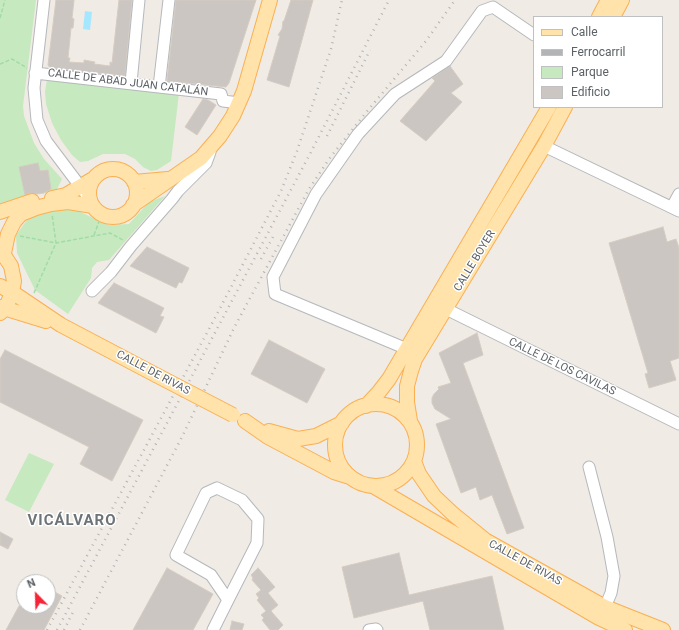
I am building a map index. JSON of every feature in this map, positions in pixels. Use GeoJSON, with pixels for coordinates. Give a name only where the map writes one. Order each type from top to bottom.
{"type":"FeatureCollection","features":[{"type":"Feature","properties":{"kind":"main road"},"geometry":{"type":"LineString","coordinates":[[0,212],[38,200],[51,199],[66,195],[88,197],[103,214],[116,216],[128,211],[133,205],[151,192],[175,185],[212,146],[233,116],[244,91],[270,0]]}},
{"type":"Feature","properties":{"kind":"main road"},"geometry":{"type":"LineString","coordinates":[[600,16],[608,0]]}},
{"type":"Feature","properties":{"kind":"main road"},"geometry":{"type":"LineString","coordinates":[[614,16],[622,0]]}},
{"type":"Feature","properties":{"kind":"main road","name":"CALLE BOYER"},"geometry":{"type":"LineString","coordinates":[[366,406],[390,379],[548,108]]}},
{"type":"Feature","properties":{"kind":"main road","name":"CALLE BOYER"},"geometry":{"type":"LineString","coordinates":[[410,421],[407,402],[407,386],[415,359],[544,146],[564,108]]}},
{"type":"Feature","properties":{"kind":"main road"},"geometry":{"type":"LineString","coordinates":[[88,197],[94,178],[101,172],[108,169],[116,169],[123,171],[130,176],[134,182],[136,198],[133,205]]}},
{"type":"Feature","properties":{"kind":"main road"},"geometry":{"type":"LineString","coordinates":[[134,182],[175,185]]}},
{"type":"Feature","properties":{"kind":"main road"},"geometry":{"type":"LineString","coordinates":[[2,310],[6,289],[14,281],[11,266],[2,251],[14,222],[21,214],[36,208],[88,197]]}},
{"type":"Feature","properties":{"kind":"main road","name":"CALLE DE RIVAS"},"geometry":{"type":"LineString","coordinates":[[6,289],[61,325],[239,418],[271,432],[298,439],[316,436],[342,423]]}},
{"type":"Feature","properties":{"kind":"main road","name":"CALLE DE RIVAS"},"geometry":{"type":"LineString","coordinates":[[2,310],[61,325]]}},
{"type":"Feature","properties":{"kind":"main road"},"geometry":{"type":"LineString","coordinates":[[377,404],[388,406],[399,411],[410,421],[417,441],[416,455],[407,472],[397,480],[385,485],[373,486],[361,483],[350,477],[341,465],[336,451],[336,436],[342,423],[352,412],[366,406],[377,404]]}},
{"type":"Feature","properties":{"kind":"main road","name":"CALLE DE RIVAS"},"geometry":{"type":"LineString","coordinates":[[239,418],[268,437],[334,472],[350,477]]}},
{"type":"Feature","properties":{"kind":"main road","name":"CALLE DE RIVAS"},"geometry":{"type":"LineString","coordinates":[[414,461],[419,474],[434,496],[471,530],[491,544],[605,607],[662,630]]}},
{"type":"Feature","properties":{"kind":"main road","name":"CALLE DE RIVAS"},"geometry":{"type":"LineString","coordinates":[[373,486],[599,618],[625,630]]}},
{"type":"Feature","properties":{"kind":"street","name":"CALLE DE ABAD JUAN CATALÁN"},"geometry":{"type":"LineString","coordinates":[[44,0],[32,71],[37,120],[46,142],[69,170],[88,197]]}},
{"type":"Feature","properties":{"kind":"street"},"geometry":{"type":"LineString","coordinates":[[131,84],[139,0]]}},
{"type":"Feature","properties":{"kind":"street"},"geometry":{"type":"LineString","coordinates":[[159,87],[169,0]]}},
{"type":"Feature","properties":{"kind":"street"},"geometry":{"type":"LineString","coordinates":[[407,349],[275,294],[273,277],[316,194],[358,134],[395,94],[446,61],[482,11],[493,7],[533,34]]}},
{"type":"Feature","properties":{"kind":"street","name":"CALLE DE ABAD JUAN CATALÁN"},"geometry":{"type":"LineString","coordinates":[[32,71],[221,94],[222,101],[239,103]]}},
{"type":"Feature","properties":{"kind":"street"},"geometry":{"type":"LineString","coordinates":[[544,146],[675,209],[679,194]]}},
{"type":"Feature","properties":{"kind":"street"},"geometry":{"type":"LineString","coordinates":[[66,195],[70,187],[69,170],[94,178]]}},
{"type":"Feature","properties":{"kind":"street"},"geometry":{"type":"LineString","coordinates":[[92,291],[111,272],[131,246],[172,200],[175,185]]}},
{"type":"Feature","properties":{"kind":"street","name":"CALLE DE LOS CAVILAS"},"geometry":{"type":"LineString","coordinates":[[446,309],[679,424]]}},
{"type":"Feature","properties":{"kind":"street"},"geometry":{"type":"LineString","coordinates":[[589,467],[607,537],[614,576],[611,593],[605,607]]}},
{"type":"Feature","properties":{"kind":"street"},"geometry":{"type":"LineString","coordinates":[[213,630],[257,543],[258,519],[242,500],[217,488],[206,493],[176,555],[211,575],[228,600]]}},
{"type":"Feature","properties":{"kind":"street"},"geometry":{"type":"LineString","coordinates":[[369,630],[377,630]]}},
{"type":"Feature","properties":{"kind":"path"},"geometry":{"type":"LineString","coordinates":[[0,18],[5,0]]}},
{"type":"Feature","properties":{"kind":"path"},"geometry":{"type":"LineString","coordinates":[[0,64],[12,60],[32,71]]}},
{"type":"Feature","properties":{"kind":"path"},"geometry":{"type":"LineString","coordinates":[[34,293],[56,243],[51,204]]}},
{"type":"Feature","properties":{"kind":"path"},"geometry":{"type":"LineString","coordinates":[[94,235],[100,219]]}},
{"type":"Feature","properties":{"kind":"path"},"geometry":{"type":"LineString","coordinates":[[16,235],[56,243],[110,233],[131,246]]}},
{"type":"Feature","properties":{"kind":"green space"},"geometry":{"type":"Polygon","coordinates":[[[0,0],[36,0],[23,106],[24,116],[34,143],[44,159],[62,179],[56,191],[25,196],[0,204],[0,0]]]}},
{"type":"Feature","properties":{"kind":"green space"},"geometry":{"type":"Polygon","coordinates":[[[47,79],[179,93],[171,161],[157,170],[151,171],[143,167],[135,159],[125,154],[103,154],[88,161],[80,162],[72,155],[61,140],[52,123],[46,104],[45,92],[47,79]]]}},
{"type":"Feature","properties":{"kind":"green space"},"geometry":{"type":"Polygon","coordinates":[[[165,196],[109,260],[97,262],[92,268],[91,278],[68,314],[35,290],[17,253],[16,235],[30,216],[51,209],[72,208],[108,225],[129,224],[149,202],[165,196]]]}},
{"type":"Feature","properties":{"kind":"green space"},"geometry":{"type":"Polygon","coordinates":[[[29,453],[54,464],[29,512],[5,500],[29,453]]]}},
{"type":"Feature","properties":{"kind":"water"},"geometry":{"type":"Polygon","coordinates":[[[85,11],[92,12],[90,30],[83,29],[85,11]]]}},
{"type":"Feature","properties":{"kind":"building"},"geometry":{"type":"Polygon","coordinates":[[[56,0],[74,0],[72,18],[74,19],[73,28],[71,28],[68,58],[70,58],[69,62],[84,63],[84,60],[95,62],[94,64],[110,66],[110,62],[112,63],[119,0],[132,0],[125,76],[50,68],[48,65],[56,0]]]}},
{"type":"Feature","properties":{"kind":"building"},"geometry":{"type":"Polygon","coordinates":[[[176,0],[256,0],[229,83],[226,87],[167,81],[176,0]]]}},
{"type":"Feature","properties":{"kind":"building"},"geometry":{"type":"Polygon","coordinates":[[[291,0],[313,0],[289,87],[267,80],[280,36],[278,35],[282,29],[283,21],[291,0]]]}},
{"type":"Feature","properties":{"kind":"building"},"geometry":{"type":"Polygon","coordinates":[[[450,66],[463,84],[451,93],[462,102],[426,141],[400,121],[435,81],[432,78],[450,66]]]}},
{"type":"Feature","properties":{"kind":"building"},"geometry":{"type":"Polygon","coordinates":[[[203,99],[216,105],[197,135],[185,127],[203,99]]]}},
{"type":"Feature","properties":{"kind":"building"},"geometry":{"type":"Polygon","coordinates":[[[38,163],[40,171],[48,170],[51,189],[44,193],[30,193],[25,195],[19,167],[38,163]]]}},
{"type":"Feature","properties":{"kind":"building"},"geometry":{"type":"Polygon","coordinates":[[[663,227],[667,242],[676,239],[679,248],[679,358],[670,361],[676,380],[649,388],[645,374],[648,373],[609,243],[663,227]]]}},
{"type":"Feature","properties":{"kind":"building"},"geometry":{"type":"Polygon","coordinates":[[[147,247],[189,268],[182,283],[179,282],[176,288],[130,266],[147,247]]]}},
{"type":"Feature","properties":{"kind":"building"},"geometry":{"type":"Polygon","coordinates":[[[114,283],[164,308],[160,316],[164,317],[156,333],[98,303],[114,283]]]}},
{"type":"Feature","properties":{"kind":"building"},"geometry":{"type":"Polygon","coordinates":[[[477,333],[483,355],[463,363],[524,528],[507,534],[492,495],[480,500],[476,487],[461,493],[436,424],[451,419],[435,409],[432,403],[432,398],[439,389],[438,387],[451,383],[439,353],[477,333]]]}},
{"type":"Feature","properties":{"kind":"building"},"geometry":{"type":"Polygon","coordinates":[[[269,340],[325,369],[307,403],[251,374],[269,340]]]}},
{"type":"Feature","properties":{"kind":"building"},"geometry":{"type":"Polygon","coordinates":[[[5,350],[143,420],[112,481],[80,464],[89,447],[0,402],[0,359],[5,350]]]}},
{"type":"Feature","properties":{"kind":"building"},"geometry":{"type":"Polygon","coordinates":[[[0,532],[13,539],[8,549],[0,545],[0,532]]]}},
{"type":"Feature","properties":{"kind":"building"},"geometry":{"type":"Polygon","coordinates":[[[399,553],[409,595],[492,576],[504,630],[430,630],[423,601],[354,618],[342,567],[399,553]]]}},
{"type":"Feature","properties":{"kind":"building"},"geometry":{"type":"Polygon","coordinates":[[[167,568],[213,594],[193,630],[133,630],[167,568]]]}},
{"type":"Feature","properties":{"kind":"building"},"geometry":{"type":"Polygon","coordinates":[[[258,568],[275,587],[268,593],[278,605],[271,611],[283,625],[278,630],[270,630],[262,620],[264,618],[261,615],[266,611],[257,600],[259,598],[256,594],[261,590],[252,580],[253,578],[251,575],[258,568]]]}},
{"type":"Feature","properties":{"kind":"building"},"geometry":{"type":"Polygon","coordinates":[[[56,593],[62,596],[56,607],[56,593]]]}},
{"type":"Feature","properties":{"kind":"building"},"geometry":{"type":"Polygon","coordinates":[[[16,612],[16,614],[52,614],[44,630],[6,630],[16,612]]]}},
{"type":"Feature","properties":{"kind":"building"},"geometry":{"type":"Polygon","coordinates":[[[232,621],[244,624],[242,630],[230,630],[232,621]]]}},
{"type":"Feature","properties":{"kind":"railway"},"geometry":{"type":"LineString","coordinates":[[47,630],[216,316],[281,191],[297,151],[331,49],[342,0]]}},
{"type":"Feature","properties":{"kind":"railway"},"geometry":{"type":"LineString","coordinates":[[57,630],[311,152],[389,0]]}},
{"type":"Feature","properties":{"kind":"railway"},"geometry":{"type":"LineString","coordinates":[[80,630],[182,437],[235,326],[309,189],[329,159],[426,41],[455,0]]}},
{"type":"Feature","properties":{"kind":"railway"},"geometry":{"type":"LineString","coordinates":[[327,136],[370,50]]}},
{"type":"Feature","properties":{"kind":"railway"},"geometry":{"type":"LineString","coordinates":[[261,259],[274,235]]}},
{"type":"Feature","properties":{"kind":"railway"},"geometry":{"type":"LineString","coordinates":[[64,630],[73,612]]}},
{"type":"Feature","properties":{"kind":"district","name":"VICÁLVARO"},"geometry":{"type":"Point","coordinates":[72,521]}}]}
